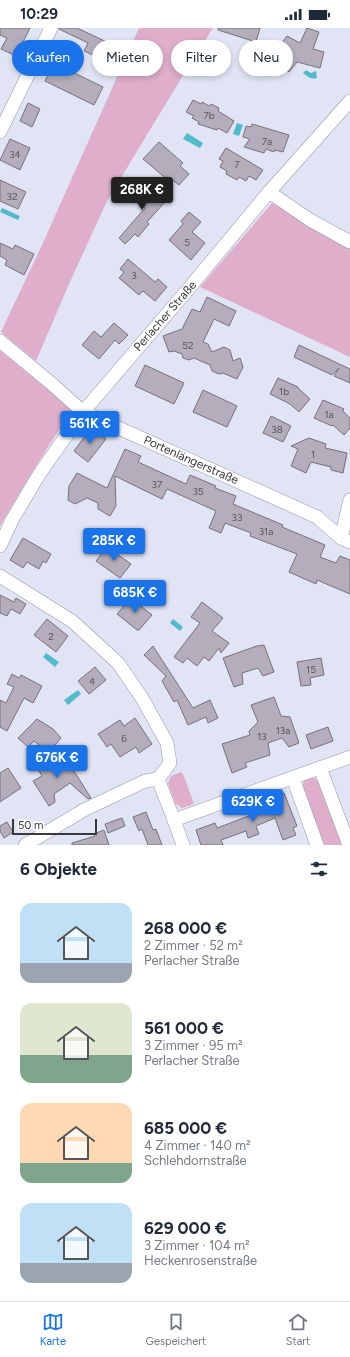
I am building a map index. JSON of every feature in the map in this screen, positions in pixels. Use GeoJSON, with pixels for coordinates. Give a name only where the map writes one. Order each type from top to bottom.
{"type":"FeatureCollection","features":[{"type":"Feature","properties":{"kind":"street"},"geometry":{"type":"LineString","coordinates":[[0,132],[51,28]]}},
{"type":"Feature","properties":{"kind":"street","name":"Perlacher Straße"},"geometry":{"type":"LineString","coordinates":[[0,546],[12,520],[40,473],[83,412],[269,192],[350,101]]}},
{"type":"Feature","properties":{"kind":"street"},"geometry":{"type":"LineString","coordinates":[[269,192],[310,220],[350,242]]}},
{"type":"Feature","properties":{"kind":"street","name":"Portenlängerstraße"},"geometry":{"type":"LineString","coordinates":[[0,341],[83,412],[317,517],[345,540]]}},
{"type":"Feature","properties":{"kind":"street"},"geometry":{"type":"LineString","coordinates":[[345,540],[350,500]]}},
{"type":"Feature","properties":{"kind":"street"},"geometry":{"type":"LineString","coordinates":[[0,576],[72,621],[118,663],[142,698],[167,743],[170,763],[158,779],[144,781],[91,807],[25,845]]}},
{"type":"Feature","properties":{"kind":"street"},"geometry":{"type":"LineString","coordinates":[[174,820],[350,757]]}},
{"type":"Feature","properties":{"kind":"street"},"geometry":{"type":"LineString","coordinates":[[320,768],[348,845]]}},
{"type":"Feature","properties":{"kind":"street"},"geometry":{"type":"LineString","coordinates":[[293,778],[317,845]]}},
{"type":"Feature","properties":{"kind":"street"},"geometry":{"type":"LineString","coordinates":[[158,779],[183,845]]}},
{"type":"Feature","properties":{"kind":"shaded area"},"geometry":{"type":"Polygon","coordinates":[[[139,28],[213,28],[205,40],[171,40],[171,76],[183,76],[107,201],[36,361],[1,332],[42,245],[118,76],[163,76],[163,40],[134,40],[139,28]]]}},
{"type":"Feature","properties":{"kind":"shaded area"},"geometry":{"type":"Polygon","coordinates":[[[272,203],[350,249],[350,357],[200,287],[272,203]]]}},
{"type":"Feature","properties":{"kind":"shaded area"},"geometry":{"type":"Polygon","coordinates":[[[0,350],[72,410],[0,526],[0,350]]]}},
{"type":"Feature","properties":{"kind":"shaded area"},"geometry":{"type":"Polygon","coordinates":[[[181,772],[184,776],[194,804],[182,808],[175,803],[168,783],[171,776],[181,772]]]}},
{"type":"Feature","properties":{"kind":"shaded area"},"geometry":{"type":"Polygon","coordinates":[[[312,777],[320,783],[343,845],[323,845],[302,787],[304,781],[312,777]]]}},
{"type":"Feature","properties":{"kind":"water"},"geometry":{"type":"Polygon","coordinates":[[[306,70],[311,73],[316,71],[317,78],[311,78],[303,73],[306,70]]]}},
{"type":"Feature","properties":{"kind":"water"},"geometry":{"type":"Polygon","coordinates":[[[237,123],[243,125],[239,136],[233,134],[237,123]]]}},
{"type":"Feature","properties":{"kind":"water"},"geometry":{"type":"Polygon","coordinates":[[[187,133],[203,143],[200,148],[183,139],[187,133]]]}},
{"type":"Feature","properties":{"kind":"water"},"geometry":{"type":"Polygon","coordinates":[[[2,208],[20,216],[18,220],[0,212],[2,208]]]}},
{"type":"Feature","properties":{"kind":"water"},"geometry":{"type":"Polygon","coordinates":[[[173,619],[183,627],[180,631],[170,623],[173,619]]]}},
{"type":"Feature","properties":{"kind":"water"},"geometry":{"type":"Polygon","coordinates":[[[46,653],[59,662],[55,667],[43,657],[46,653]]]}},
{"type":"Feature","properties":{"kind":"water"},"geometry":{"type":"Polygon","coordinates":[[[78,690],[81,694],[68,705],[64,700],[78,690]]]}},
{"type":"Feature","properties":{"kind":"building"},"geometry":{"type":"Polygon","coordinates":[[[0,28],[30,28],[24,40],[12,40],[12,54],[1,49],[7,38],[0,35],[0,28]]]}},
{"type":"Feature","properties":{"kind":"building"},"geometry":{"type":"Polygon","coordinates":[[[77,28],[103,40],[92,40],[92,55],[84,51],[88,43],[59,29],[77,28]]]}},
{"type":"Feature","properties":{"kind":"building"},"geometry":{"type":"Polygon","coordinates":[[[218,28],[260,28],[257,40],[250,40],[218,30],[218,28]]]}},
{"type":"Feature","properties":{"kind":"building"},"geometry":{"type":"Polygon","coordinates":[[[307,28],[319,32],[313,49],[324,52],[320,68],[297,62],[293,67],[293,40],[284,40],[287,36],[300,43],[307,28]]]}},
{"type":"Feature","properties":{"kind":"building"},"geometry":{"type":"Polygon","coordinates":[[[48,76],[81,76],[103,87],[94,105],[45,81],[48,76]]]}},
{"type":"Feature","properties":{"kind":"building"},"geometry":{"type":"Polygon","coordinates":[[[193,100],[201,104],[202,102],[209,106],[211,104],[219,108],[218,111],[234,121],[227,133],[218,128],[217,130],[198,124],[199,122],[192,118],[194,116],[186,112],[193,100]]]}},
{"type":"Feature","properties":{"kind":"building"},"geometry":{"type":"Polygon","coordinates":[[[28,103],[40,109],[32,127],[20,121],[28,103]]]}},
{"type":"Feature","properties":{"kind":"building"},"geometry":{"type":"Polygon","coordinates":[[[252,124],[289,135],[283,152],[275,150],[274,152],[266,149],[264,153],[244,147],[250,139],[243,137],[246,126],[251,127],[252,124]]]}},
{"type":"Feature","properties":{"kind":"building"},"geometry":{"type":"Polygon","coordinates":[[[10,139],[30,148],[20,170],[0,160],[10,139]]]}},
{"type":"Feature","properties":{"kind":"building"},"geometry":{"type":"Polygon","coordinates":[[[159,142],[183,163],[180,166],[189,174],[179,185],[170,178],[168,180],[143,159],[159,142]]]}},
{"type":"Feature","properties":{"kind":"building"},"geometry":{"type":"Polygon","coordinates":[[[226,148],[263,170],[256,180],[249,176],[246,181],[239,177],[237,180],[226,174],[227,171],[220,167],[223,161],[219,159],[226,148]]]}},
{"type":"Feature","properties":{"kind":"building"},"geometry":{"type":"Polygon","coordinates":[[[0,180],[26,192],[18,209],[0,201],[0,180]]]}},
{"type":"Feature","properties":{"kind":"building"},"geometry":{"type":"Polygon","coordinates":[[[140,181],[164,203],[147,222],[149,224],[138,237],[135,234],[125,244],[119,238],[145,208],[129,194],[140,181]]]}},
{"type":"Feature","properties":{"kind":"building"},"geometry":{"type":"Polygon","coordinates":[[[189,212],[201,222],[192,232],[205,243],[191,260],[169,240],[183,224],[181,221],[189,212]]]}},
{"type":"Feature","properties":{"kind":"building"},"geometry":{"type":"Polygon","coordinates":[[[0,243],[13,249],[15,245],[34,254],[24,275],[5,265],[7,260],[0,256],[0,243]]]}},
{"type":"Feature","properties":{"kind":"building"},"geometry":{"type":"Polygon","coordinates":[[[128,259],[155,282],[158,279],[167,287],[155,301],[143,291],[139,295],[119,278],[124,272],[120,269],[128,259]]]}},
{"type":"Feature","properties":{"kind":"building"},"geometry":{"type":"Polygon","coordinates":[[[207,297],[236,311],[229,326],[214,319],[203,342],[208,344],[212,352],[224,347],[230,350],[233,361],[240,358],[243,367],[237,379],[223,373],[219,374],[212,371],[210,365],[194,358],[189,360],[183,358],[182,354],[174,351],[169,352],[163,336],[182,329],[192,309],[200,312],[207,297]]]}},
{"type":"Feature","properties":{"kind":"building"},"geometry":{"type":"Polygon","coordinates":[[[114,323],[128,335],[119,344],[115,340],[99,359],[82,345],[94,331],[101,337],[114,323]]]}},
{"type":"Feature","properties":{"kind":"building"},"geometry":{"type":"Polygon","coordinates":[[[299,345],[350,369],[350,383],[334,376],[339,368],[332,375],[294,357],[299,345]]]}},
{"type":"Feature","properties":{"kind":"building"},"geometry":{"type":"Polygon","coordinates":[[[145,365],[184,383],[174,404],[135,386],[145,365]]]}},
{"type":"Feature","properties":{"kind":"building"},"geometry":{"type":"Polygon","coordinates":[[[278,378],[298,387],[310,399],[299,412],[290,404],[270,394],[278,378]]]}},
{"type":"Feature","properties":{"kind":"building"},"geometry":{"type":"Polygon","coordinates":[[[203,390],[237,406],[227,427],[193,412],[203,390]]]}},
{"type":"Feature","properties":{"kind":"building"},"geometry":{"type":"Polygon","coordinates":[[[323,400],[344,409],[343,411],[350,418],[350,428],[344,435],[333,425],[332,426],[314,418],[323,400]]]}},
{"type":"Feature","properties":{"kind":"building"},"geometry":{"type":"Polygon","coordinates":[[[271,416],[291,426],[283,442],[263,433],[271,416]]]}},
{"type":"Feature","properties":{"kind":"building"},"geometry":{"type":"Polygon","coordinates":[[[91,428],[106,439],[88,462],[74,451],[91,428]]]}},
{"type":"Feature","properties":{"kind":"building"},"geometry":{"type":"Polygon","coordinates":[[[309,438],[326,444],[325,448],[347,453],[343,473],[331,470],[331,467],[311,462],[306,473],[291,466],[298,449],[291,446],[309,438]]]}},
{"type":"Feature","properties":{"kind":"building"},"geometry":{"type":"Polygon","coordinates":[[[125,449],[141,456],[138,462],[186,484],[190,475],[216,486],[215,488],[236,496],[233,504],[325,545],[320,557],[336,563],[340,556],[350,560],[350,594],[317,580],[316,584],[289,572],[297,554],[250,536],[251,533],[225,523],[221,533],[209,528],[216,511],[167,489],[162,499],[115,476],[116,506],[110,516],[98,509],[98,503],[87,498],[75,504],[68,500],[69,486],[77,473],[107,488],[125,449]]]}},
{"type":"Feature","properties":{"kind":"building"},"geometry":{"type":"Polygon","coordinates":[[[23,538],[51,554],[46,563],[43,561],[39,569],[27,562],[23,568],[10,560],[23,538]]]}},
{"type":"Feature","properties":{"kind":"building"},"geometry":{"type":"Polygon","coordinates":[[[107,547],[131,564],[120,578],[96,561],[107,547]]]}},
{"type":"Feature","properties":{"kind":"building"},"geometry":{"type":"Polygon","coordinates":[[[0,595],[14,602],[16,598],[26,604],[20,614],[11,609],[7,616],[0,613],[0,595]]]}},
{"type":"Feature","properties":{"kind":"building"},"geometry":{"type":"Polygon","coordinates":[[[131,598],[152,615],[139,630],[117,614],[131,598]]]}},
{"type":"Feature","properties":{"kind":"building"},"geometry":{"type":"Polygon","coordinates":[[[202,602],[223,618],[212,631],[229,643],[221,653],[219,648],[209,661],[204,657],[197,666],[187,658],[183,663],[174,657],[200,623],[191,617],[202,602]]]}},
{"type":"Feature","properties":{"kind":"building"},"geometry":{"type":"Polygon","coordinates":[[[47,619],[68,636],[56,652],[34,635],[47,619]]]}},
{"type":"Feature","properties":{"kind":"building"},"geometry":{"type":"Polygon","coordinates":[[[264,645],[274,672],[263,676],[258,668],[242,673],[243,684],[234,687],[223,658],[264,645]]]}},
{"type":"Feature","properties":{"kind":"building"},"geometry":{"type":"Polygon","coordinates":[[[153,646],[193,708],[210,700],[218,718],[208,723],[206,717],[188,725],[177,700],[174,702],[162,681],[166,676],[144,655],[153,646]]]}},
{"type":"Feature","properties":{"kind":"building"},"geometry":{"type":"Polygon","coordinates":[[[321,658],[324,675],[310,678],[311,685],[301,686],[297,662],[321,658]]]}},
{"type":"Feature","properties":{"kind":"building"},"geometry":{"type":"Polygon","coordinates":[[[95,667],[106,680],[89,694],[78,681],[95,667]]]}},
{"type":"Feature","properties":{"kind":"building"},"geometry":{"type":"Polygon","coordinates":[[[12,674],[19,678],[21,675],[42,686],[33,703],[24,698],[7,731],[0,727],[0,700],[6,703],[14,687],[7,684],[12,674]]]}},
{"type":"Feature","properties":{"kind":"building"},"geometry":{"type":"Polygon","coordinates":[[[274,697],[281,716],[290,717],[299,743],[289,747],[282,738],[268,743],[270,755],[245,763],[247,767],[232,773],[222,744],[250,735],[249,731],[258,722],[251,705],[274,697]]]}},
{"type":"Feature","properties":{"kind":"building"},"geometry":{"type":"Polygon","coordinates":[[[135,718],[152,744],[139,753],[136,747],[120,757],[111,744],[107,747],[98,734],[120,720],[124,726],[135,718]]]}},
{"type":"Feature","properties":{"kind":"building"},"geometry":{"type":"Polygon","coordinates":[[[37,719],[53,729],[61,738],[49,752],[34,741],[28,747],[18,738],[37,719]]]}},
{"type":"Feature","properties":{"kind":"building"},"geometry":{"type":"Polygon","coordinates":[[[328,727],[333,741],[311,749],[306,735],[328,727]]]}},
{"type":"Feature","properties":{"kind":"building"},"geometry":{"type":"Polygon","coordinates":[[[55,754],[61,764],[67,760],[91,798],[88,799],[70,783],[54,794],[55,802],[49,806],[33,781],[42,776],[36,766],[55,754]]]}},
{"type":"Feature","properties":{"kind":"building"},"geometry":{"type":"Polygon","coordinates":[[[8,768],[21,788],[0,802],[0,773],[8,768]]]}},
{"type":"Feature","properties":{"kind":"building"},"geometry":{"type":"Polygon","coordinates":[[[284,793],[297,826],[293,828],[296,835],[283,840],[275,818],[256,826],[259,834],[248,838],[246,831],[221,840],[223,845],[201,845],[196,830],[215,823],[217,828],[265,810],[262,802],[284,793]]]}},
{"type":"Feature","properties":{"kind":"building"},"geometry":{"type":"Polygon","coordinates":[[[146,812],[153,830],[156,829],[162,845],[148,845],[142,829],[139,831],[133,817],[146,812]]]}},
{"type":"Feature","properties":{"kind":"building"},"geometry":{"type":"Polygon","coordinates":[[[122,818],[125,826],[108,833],[105,824],[122,818]]]}},
{"type":"Feature","properties":{"kind":"building"},"geometry":{"type":"Polygon","coordinates":[[[7,822],[13,832],[4,838],[0,831],[0,826],[7,822]]]}},
{"type":"Feature","properties":{"kind":"building"},"geometry":{"type":"Polygon","coordinates":[[[104,830],[109,845],[72,845],[72,843],[95,836],[94,834],[104,830]]]}}]}
